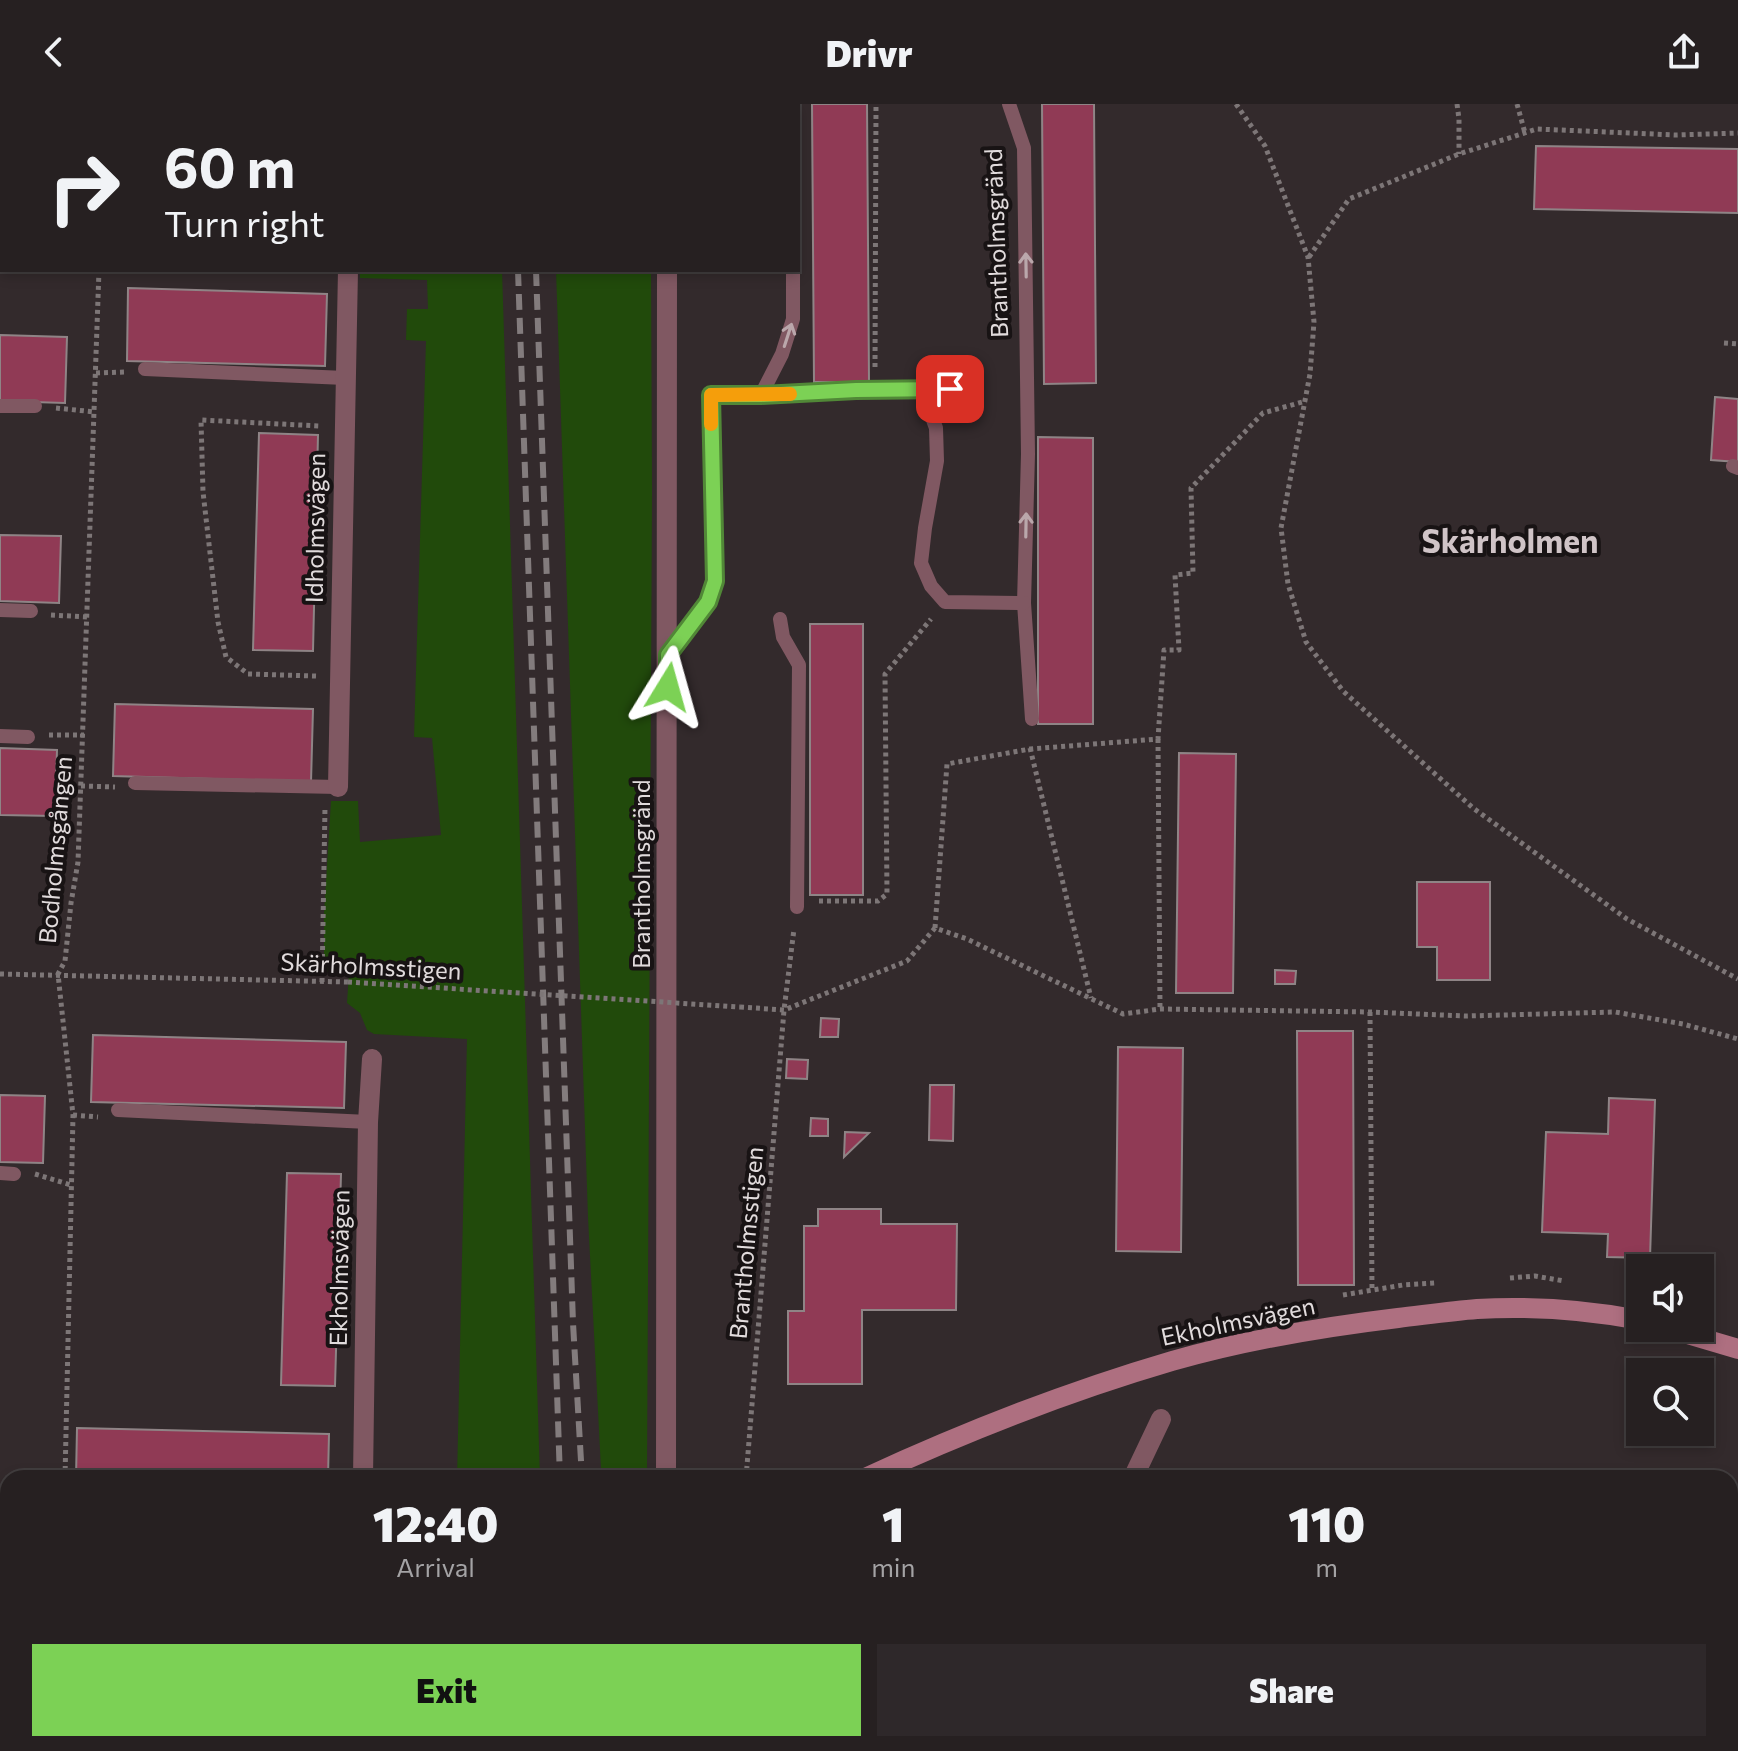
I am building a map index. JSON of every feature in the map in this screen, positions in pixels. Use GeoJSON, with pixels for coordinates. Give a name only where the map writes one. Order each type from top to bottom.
{"type":"FeatureCollection","features":[{"type":"Feature","properties":{"kind":"street","name":"Idholmsvägen"},"geometry":{"type":"LineString","coordinates":[[331,787],[348,272]]}},
{"type":"Feature","properties":{"kind":"street","name":"Brantholmsgränd"},"geometry":{"type":"LineString","coordinates":[[666,1470],[667,272]]}},
{"type":"Feature","properties":{"kind":"street","name":"Ekholmsvägen"},"geometry":{"type":"LineString","coordinates":[[363,1470],[368,1122],[372,1059]]}},
{"type":"Feature","properties":{"kind":"street","name":"Ekholmsvägen"},"geometry":{"type":"LineString","coordinates":[[889,1470],[994,1422],[1100,1384],[1173,1361],[1262,1340],[1358,1323],[1477,1309],[1586,1312],[1626,1318]]}},
{"type":"Feature","properties":{"kind":"street"},"geometry":{"type":"LineString","coordinates":[[1714,1342],[1738,1349]]}},
{"type":"Feature","properties":{"kind":"street"},"geometry":{"type":"LineString","coordinates":[[1137,1470],[1161,1419]]}},
{"type":"Feature","properties":{"kind":"lane","name":"Brantholmsgränd"},"geometry":{"type":"LineString","coordinates":[[1009,104],[1024,148],[1028,454],[1024,603],[1032,719]]}},
{"type":"Feature","properties":{"kind":"lane"},"geometry":{"type":"LineString","coordinates":[[761,395],[782,354],[793,319],[793,272]]}},
{"type":"Feature","properties":{"kind":"lane"},"geometry":{"type":"LineString","coordinates":[[145,369],[345,378]]}},
{"type":"Feature","properties":{"kind":"lane"},"geometry":{"type":"LineString","coordinates":[[668,655],[708,602],[715,581],[711,395],[950,389]]}},
{"type":"Feature","properties":{"kind":"lane"},"geometry":{"type":"LineString","coordinates":[[922,390],[936,428],[937,461],[921,563],[931,586],[945,602],[1024,603]]}},
{"type":"Feature","properties":{"kind":"lane"},"geometry":{"type":"LineString","coordinates":[[0,406],[35,406]]}},
{"type":"Feature","properties":{"kind":"lane"},"geometry":{"type":"LineString","coordinates":[[0,610],[31,611]]}},
{"type":"Feature","properties":{"kind":"lane"},"geometry":{"type":"LineString","coordinates":[[780,619],[783,637],[799,665],[797,907]]}},
{"type":"Feature","properties":{"kind":"lane"},"geometry":{"type":"LineString","coordinates":[[0,736],[28,737]]}},
{"type":"Feature","properties":{"kind":"lane"},"geometry":{"type":"LineString","coordinates":[[135,783],[331,787]]}},
{"type":"Feature","properties":{"kind":"lane"},"geometry":{"type":"LineString","coordinates":[[118,1110],[368,1122]]}},
{"type":"Feature","properties":{"kind":"path"},"geometry":{"type":"LineString","coordinates":[[875,371],[876,104]]}},
{"type":"Feature","properties":{"kind":"path"},"geometry":{"type":"LineString","coordinates":[[1236,104],[1265,146],[1308,257],[1314,322],[1310,374],[1281,528],[1288,584],[1306,642],[1343,691],[1473,808],[1627,919],[1738,979]]}},
{"type":"Feature","properties":{"kind":"path"},"geometry":{"type":"LineString","coordinates":[[1457,104],[1459,154]]}},
{"type":"Feature","properties":{"kind":"path"},"geometry":{"type":"LineString","coordinates":[[1517,104],[1525,133]]}},
{"type":"Feature","properties":{"kind":"path"},"geometry":{"type":"LineString","coordinates":[[1308,257],[1349,199],[1459,154],[1537,129],[1676,135],[1738,133]]}},
{"type":"Feature","properties":{"kind":"path","name":"Bodholmsgången"},"geometry":{"type":"LineString","coordinates":[[65,1470],[73,1115],[58,974],[65,961],[78,862],[99,272]]}},
{"type":"Feature","properties":{"kind":"path"},"geometry":{"type":"LineString","coordinates":[[1724,343],[1738,344]]}},
{"type":"Feature","properties":{"kind":"path"},"geometry":{"type":"LineString","coordinates":[[1160,1009],[1158,739],[1164,650],[1179,650],[1175,575],[1193,573],[1191,488],[1263,413],[1306,401]]}},
{"type":"Feature","properties":{"kind":"path"},"geometry":{"type":"LineString","coordinates":[[35,406],[95,412]]}},
{"type":"Feature","properties":{"kind":"path"},"geometry":{"type":"LineString","coordinates":[[323,676],[248,674],[226,657],[218,622],[203,492],[201,420],[329,427]]}},
{"type":"Feature","properties":{"kind":"path"},"geometry":{"type":"LineString","coordinates":[[797,907],[807,901],[878,901],[887,894],[885,674],[945,602]]}},
{"type":"Feature","properties":{"kind":"path"},"geometry":{"type":"LineString","coordinates":[[31,611],[88,617]]}},
{"type":"Feature","properties":{"kind":"path"},"geometry":{"type":"LineString","coordinates":[[1032,719],[1030,749],[1091,999]]}},
{"type":"Feature","properties":{"kind":"path"},"geometry":{"type":"LineString","coordinates":[[28,737],[84,735]]}},
{"type":"Feature","properties":{"kind":"path"},"geometry":{"type":"LineString","coordinates":[[784,1010],[907,961],[935,928],[947,764],[1030,749],[1158,739]]}},
{"type":"Feature","properties":{"kind":"path"},"geometry":{"type":"LineString","coordinates":[[81,786],[120,787],[135,783]]}},
{"type":"Feature","properties":{"kind":"path"},"geometry":{"type":"LineString","coordinates":[[322,982],[331,787]]}},
{"type":"Feature","properties":{"kind":"path","name":"Brantholmsstigen"},"geometry":{"type":"LineString","coordinates":[[747,1470],[784,1010],[797,907]]}},
{"type":"Feature","properties":{"kind":"path"},"geometry":{"type":"LineString","coordinates":[[935,928],[967,939],[1123,1014],[1160,1009],[1466,1016],[1615,1012],[1683,1024],[1738,1039]]}},
{"type":"Feature","properties":{"kind":"path","name":"Skärholmsstigen"},"geometry":{"type":"LineString","coordinates":[[0,974],[348,982],[784,1010]]}},
{"type":"Feature","properties":{"kind":"path"},"geometry":{"type":"LineString","coordinates":[[1370,1012],[1372,1290]]}},
{"type":"Feature","properties":{"kind":"path"},"geometry":{"type":"LineString","coordinates":[[7,1173],[34,1174],[71,1185]]}},
{"type":"Feature","properties":{"kind":"green space"},"geometry":{"type":"Polygon","coordinates":[[[360,272],[502,272],[540,1470],[457,1470],[467,1039],[374,1034],[367,1030],[360,1013],[347,1003],[349,973],[324,972],[331,801],[358,801],[360,842],[441,835],[432,738],[414,737],[426,341],[406,340],[407,309],[428,309],[427,280],[360,278],[360,272]]]}},
{"type":"Feature","properties":{"kind":"green space"},"geometry":{"type":"Polygon","coordinates":[[[556,272],[651,272],[647,1470],[601,1470],[588,1217],[556,272]]]}},
{"type":"Feature","properties":{"kind":"building"},"geometry":{"type":"Polygon","coordinates":[[[812,104],[867,104],[869,382],[814,382],[812,104]]]}},
{"type":"Feature","properties":{"kind":"building"},"geometry":{"type":"Polygon","coordinates":[[[1042,104],[1094,104],[1096,383],[1044,384],[1042,104]]]}},
{"type":"Feature","properties":{"kind":"building"},"geometry":{"type":"Polygon","coordinates":[[[1536,146],[1738,149],[1738,213],[1534,209],[1536,146]]]}},
{"type":"Feature","properties":{"kind":"building"},"geometry":{"type":"Polygon","coordinates":[[[128,288],[327,294],[325,366],[127,361],[128,288]]]}},
{"type":"Feature","properties":{"kind":"building"},"geometry":{"type":"Polygon","coordinates":[[[0,335],[67,337],[65,403],[0,401],[0,335]]]}},
{"type":"Feature","properties":{"kind":"building"},"geometry":{"type":"Polygon","coordinates":[[[1715,397],[1738,399],[1738,462],[1711,460],[1715,397]]]}},
{"type":"Feature","properties":{"kind":"building"},"geometry":{"type":"Polygon","coordinates":[[[259,433],[318,435],[313,651],[253,650],[259,433]]]}},
{"type":"Feature","properties":{"kind":"building"},"geometry":{"type":"Polygon","coordinates":[[[1038,437],[1093,438],[1093,724],[1038,724],[1038,437]]]}},
{"type":"Feature","properties":{"kind":"building"},"geometry":{"type":"Polygon","coordinates":[[[0,535],[61,536],[59,603],[0,601],[0,535]]]}},
{"type":"Feature","properties":{"kind":"building"},"geometry":{"type":"Polygon","coordinates":[[[810,624],[863,624],[863,895],[810,895],[810,624]]]}},
{"type":"Feature","properties":{"kind":"building"},"geometry":{"type":"Polygon","coordinates":[[[115,704],[313,709],[311,782],[113,776],[115,704]]]}},
{"type":"Feature","properties":{"kind":"building"},"geometry":{"type":"Polygon","coordinates":[[[0,748],[57,750],[55,816],[0,815],[0,748]]]}},
{"type":"Feature","properties":{"kind":"building"},"geometry":{"type":"Polygon","coordinates":[[[1179,753],[1236,754],[1233,993],[1176,993],[1179,753]]]}},
{"type":"Feature","properties":{"kind":"building"},"geometry":{"type":"Polygon","coordinates":[[[1417,882],[1490,882],[1490,980],[1437,980],[1437,947],[1417,947],[1417,882]]]}},
{"type":"Feature","properties":{"kind":"building"},"geometry":{"type":"Polygon","coordinates":[[[1275,970],[1296,971],[1295,984],[1275,984],[1275,970]]]}},
{"type":"Feature","properties":{"kind":"building"},"geometry":{"type":"Polygon","coordinates":[[[821,1018],[839,1019],[838,1037],[820,1037],[821,1018]]]}},
{"type":"Feature","properties":{"kind":"building"},"geometry":{"type":"Polygon","coordinates":[[[1297,1031],[1353,1031],[1354,1285],[1298,1285],[1297,1031]]]}},
{"type":"Feature","properties":{"kind":"building"},"geometry":{"type":"Polygon","coordinates":[[[93,1035],[346,1042],[344,1108],[91,1102],[93,1035]]]}},
{"type":"Feature","properties":{"kind":"building"},"geometry":{"type":"Polygon","coordinates":[[[1118,1047],[1183,1048],[1181,1252],[1116,1251],[1118,1047]]]}},
{"type":"Feature","properties":{"kind":"building"},"geometry":{"type":"Polygon","coordinates":[[[787,1059],[808,1060],[807,1079],[786,1078],[787,1059]]]}},
{"type":"Feature","properties":{"kind":"building"},"geometry":{"type":"Polygon","coordinates":[[[930,1085],[954,1085],[953,1141],[929,1140],[930,1085]]]}},
{"type":"Feature","properties":{"kind":"building"},"geometry":{"type":"Polygon","coordinates":[[[0,1095],[45,1096],[43,1163],[0,1162],[0,1095]]]}},
{"type":"Feature","properties":{"kind":"building"},"geometry":{"type":"Polygon","coordinates":[[[1609,1098],[1655,1100],[1650,1254],[1607,1257],[1608,1234],[1542,1232],[1546,1132],[1608,1134],[1609,1098]]]}},
{"type":"Feature","properties":{"kind":"building"},"geometry":{"type":"Polygon","coordinates":[[[811,1118],[828,1119],[828,1136],[810,1136],[811,1118]]]}},
{"type":"Feature","properties":{"kind":"building"},"geometry":{"type":"Polygon","coordinates":[[[845,1132],[869,1133],[844,1157],[845,1132]]]}},
{"type":"Feature","properties":{"kind":"building"},"geometry":{"type":"Polygon","coordinates":[[[287,1173],[341,1174],[335,1386],[281,1385],[287,1173]]]}},
{"type":"Feature","properties":{"kind":"building"},"geometry":{"type":"Polygon","coordinates":[[[818,1209],[881,1209],[881,1224],[957,1224],[956,1310],[862,1310],[862,1384],[788,1384],[788,1311],[804,1311],[804,1226],[818,1226],[818,1209]]]}},
{"type":"Feature","properties":{"kind":"building"},"geometry":{"type":"Polygon","coordinates":[[[77,1428],[329,1434],[328,1470],[76,1470],[77,1428]]]}},
{"type":"Feature","properties":{"kind":"railway"},"geometry":{"type":"LineString","coordinates":[[518,272],[560,1470]]}},
{"type":"Feature","properties":{"kind":"railway"},"geometry":{"type":"LineString","coordinates":[[536,272],[573,1323],[582,1470]]}},
{"type":"Feature","properties":{"kind":"slow traffic"},"geometry":{"type":"LineString","coordinates":[[711,424],[711,395],[790,394]]}},
{"type":"Feature","properties":{"kind":"district","name":"Skärholmen"},"geometry":{"type":"Point","coordinates":[1510,542]}},
{"type":"Feature","properties":{"kind":"route"},"geometry":{"type":"LineString","coordinates":[[668,687],[668,655],[708,602],[715,581],[711,395],[950,389]]}}]}
